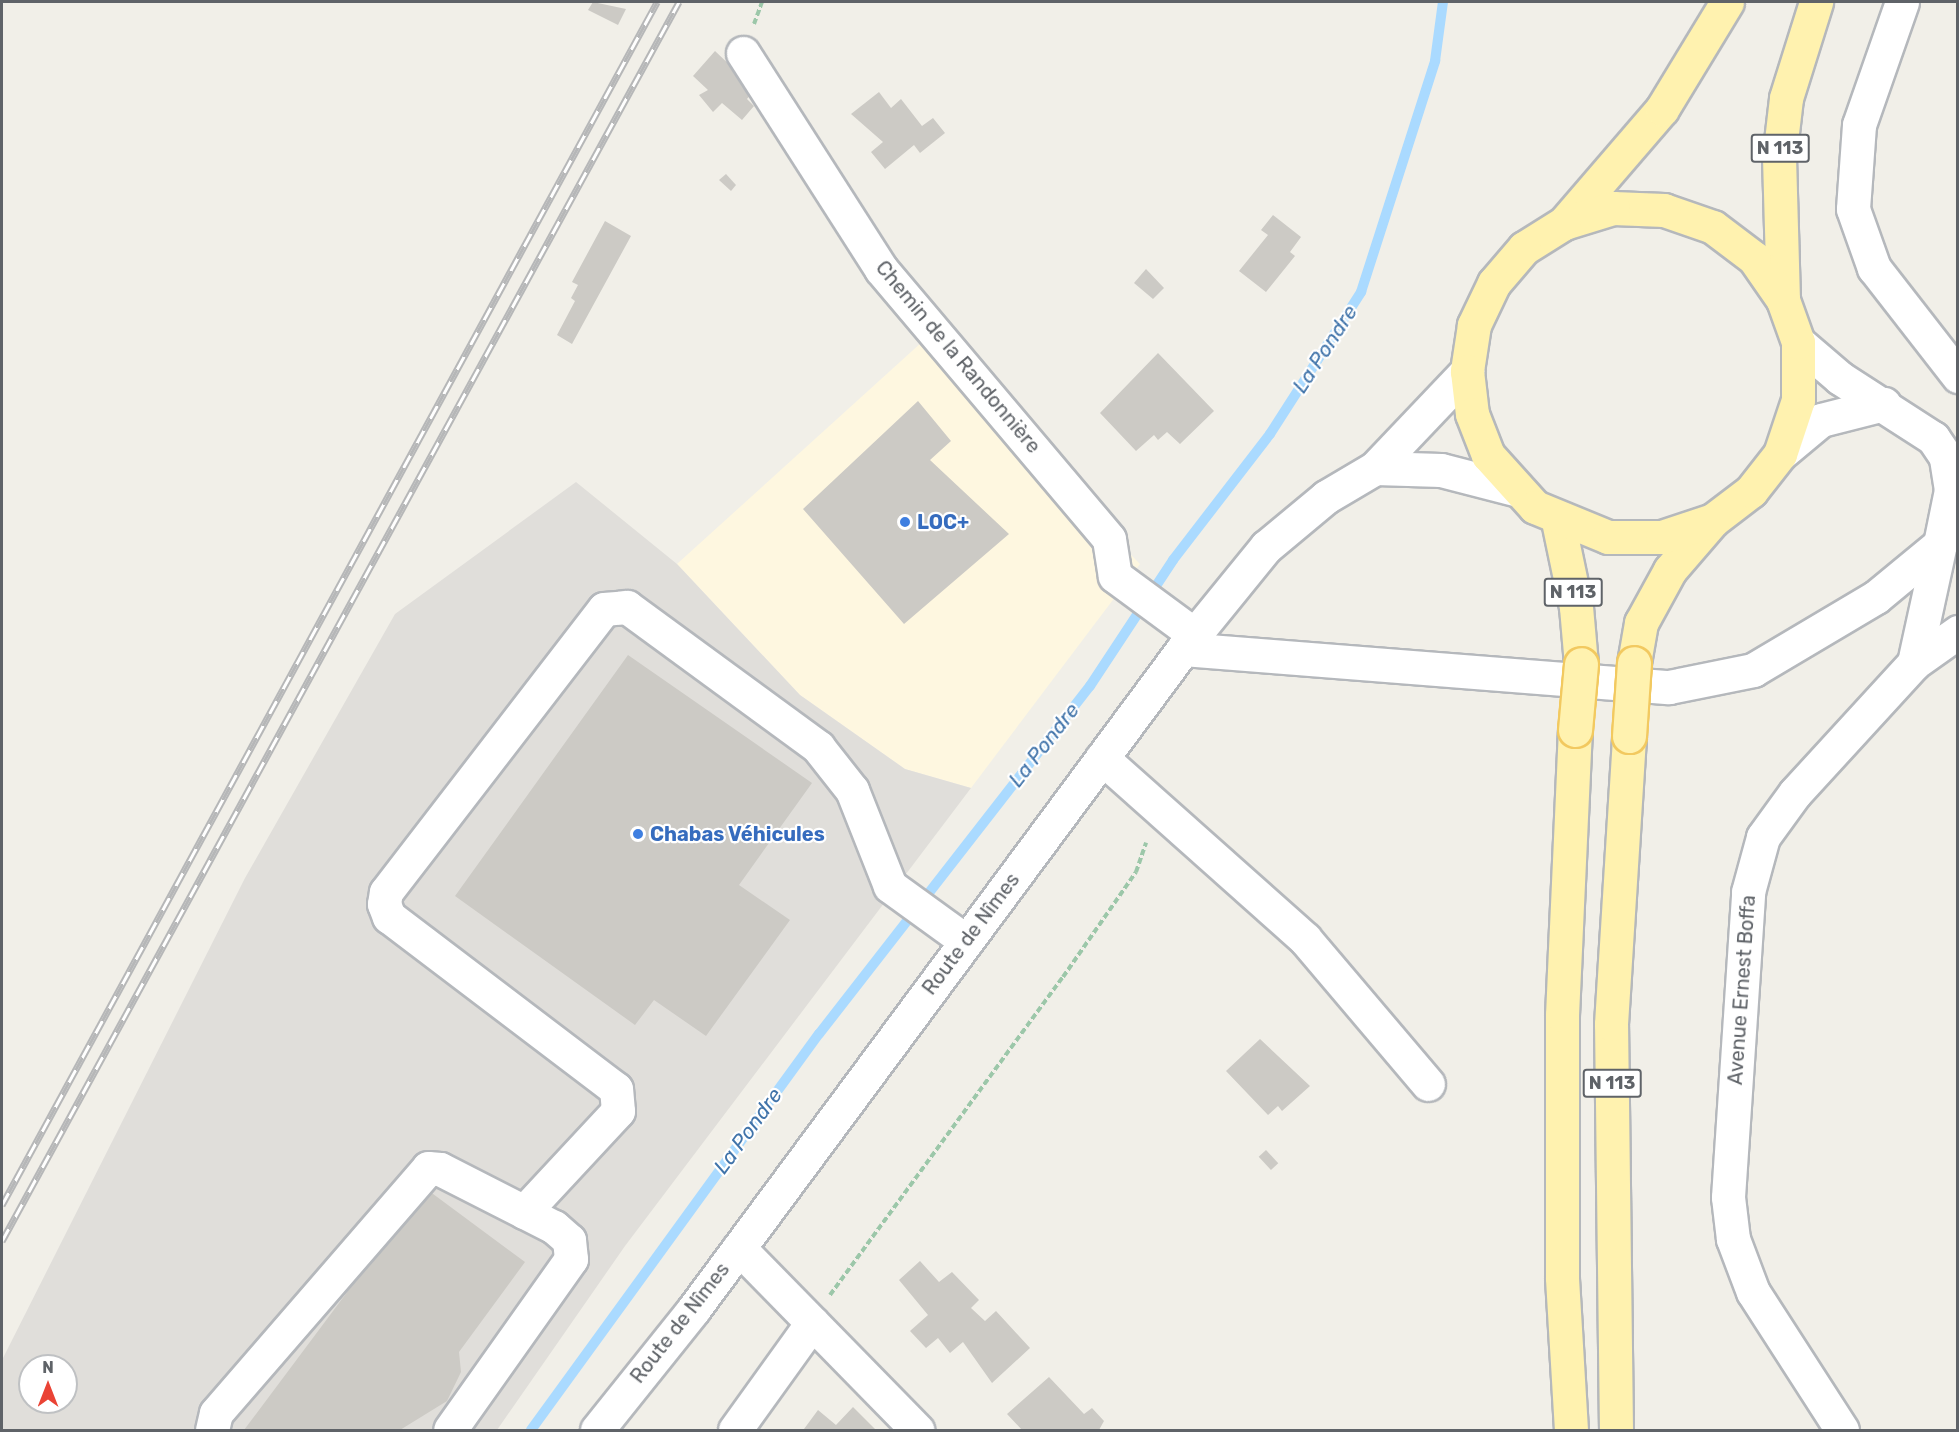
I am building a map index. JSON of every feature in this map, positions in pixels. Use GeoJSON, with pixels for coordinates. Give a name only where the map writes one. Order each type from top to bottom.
{"type":"FeatureCollection","features":[{"type":"Feature","properties":{"kind":"main road"},"geometry":{"type":"LineString","coordinates":[[1564,222],[1613,208],[1664,210],[1713,227],[1754,258],[1783,300],[1798,342],[1798,400],[1780,454],[1751,491],[1713,520],[1662,537],[1608,537],[1558,521],[1515,489],[1488,455],[1472,414],[1467,371],[1474,325],[1494,283],[1524,248],[1564,222],[1662,109],[1727,2]]}},
{"type":"Feature","properties":{"kind":"main road","name":"N 113"},"geometry":{"type":"LineString","coordinates":[[1783,300],[1780,148],[1786,98],[1816,2]]}},
{"type":"Feature","properties":{"kind":"main road","name":"N 113"},"geometry":{"type":"LineString","coordinates":[[1616,1431],[1611,1024],[1634,663],[1641,623],[1670,570],[1713,520]]}},
{"type":"Feature","properties":{"kind":"main road","name":"N 113"},"geometry":{"type":"LineString","coordinates":[[1558,521],[1576,607],[1581,664],[1575,730],[1562,1015],[1562,1277],[1571,1431]]}},
{"type":"Feature","properties":{"kind":"street"},"geometry":{"type":"LineString","coordinates":[[1902,2],[1859,125],[1853,209],[1874,268],[1958,376]]}},
{"type":"Feature","properties":{"kind":"street","name":"Chemin de la Randonnière"},"geometry":{"type":"LineString","coordinates":[[744,53],[880,269],[1103,531],[1115,576],[1166,615],[1189,642]]}},
{"type":"Feature","properties":{"kind":"street"},"geometry":{"type":"LineString","coordinates":[[1798,342],[1840,378],[1884,404],[1952,454],[1951,490],[1914,663]]}},
{"type":"Feature","properties":{"kind":"street","name":"Route de Nîmes"},"geometry":{"type":"LineString","coordinates":[[597,1431],[739,1248],[1189,642],[1289,525],[1375,468],[1467,371]]}},
{"type":"Feature","properties":{"kind":"street"},"geometry":{"type":"LineString","coordinates":[[1780,454],[1821,420],[1884,404]]}},
{"type":"Feature","properties":{"kind":"street"},"geometry":{"type":"LineString","coordinates":[[1375,468],[1440,470],[1515,489]]}},
{"type":"Feature","properties":{"kind":"street"},"geometry":{"type":"LineString","coordinates":[[1189,642],[1540,680],[1704,684],[1753,670],[1806,642],[1876,597],[1940,544]]}},
{"type":"Feature","properties":{"kind":"street"},"geometry":{"type":"LineString","coordinates":[[524,1212],[618,1111],[616,1089],[389,917],[384,904],[386,892],[604,609],[627,607],[818,747],[852,790],[890,886],[966,941]]}},
{"type":"Feature","properties":{"kind":"street","name":"Avenue Ernest Boffa"},"geometry":{"type":"LineString","coordinates":[[1842,1431],[1753,1292],[1733,1239],[1728,1197],[1748,892],[1763,837],[1795,793],[1914,663],[1958,632]]}},
{"type":"Feature","properties":{"kind":"street"},"geometry":{"type":"LineString","coordinates":[[1102,758],[1305,939],[1428,1084]]}},
{"type":"Feature","properties":{"kind":"street"},"geometry":{"type":"LineString","coordinates":[[212,1431],[216,1413],[419,1174],[440,1169],[524,1212],[569,1240],[571,1259],[450,1431]]}},
{"type":"Feature","properties":{"kind":"street"},"geometry":{"type":"LineString","coordinates":[[739,1248],[917,1431]]}},
{"type":"Feature","properties":{"kind":"street"},"geometry":{"type":"LineString","coordinates":[[735,1431],[812,1323]]}},
{"type":"Feature","properties":{"kind":"path"},"geometry":{"type":"LineString","coordinates":[[812,1323],[1136,872],[1159,808]]}},
{"type":"Feature","properties":{"kind":"shaded area"},"geometry":{"type":"Polygon","coordinates":[[[922,342],[1140,564],[971,788],[905,769],[800,695],[677,564],[922,342]]]}},
{"type":"Feature","properties":{"kind":"shaded area"},"geometry":{"type":"Polygon","coordinates":[[[576,482],[677,564],[800,695],[905,769],[971,788],[625,1246],[497,1430],[2,1430],[2,1360],[245,878],[395,614],[576,482]]]}},
{"type":"Feature","properties":{"kind":"building"},"geometry":{"type":"Polygon","coordinates":[[[593,2],[626,9],[618,25],[588,10],[593,2]]]}},
{"type":"Feature","properties":{"kind":"building"},"geometry":{"type":"Polygon","coordinates":[[[715,51],[755,89],[747,99],[754,106],[742,120],[722,103],[713,112],[699,95],[708,90],[693,76],[715,51]]]}},
{"type":"Feature","properties":{"kind":"building"},"geometry":{"type":"Polygon","coordinates":[[[879,92],[891,108],[901,99],[922,126],[933,118],[945,133],[920,153],[914,145],[885,169],[871,152],[883,142],[851,114],[879,92]]]}},
{"type":"Feature","properties":{"kind":"building"},"geometry":{"type":"Polygon","coordinates":[[[726,174],[736,185],[731,191],[719,180],[726,174]]]}},
{"type":"Feature","properties":{"kind":"building"},"geometry":{"type":"Polygon","coordinates":[[[1273,215],[1301,237],[1290,252],[1295,256],[1266,292],[1239,271],[1268,235],[1261,230],[1273,215]]]}},
{"type":"Feature","properties":{"kind":"building"},"geometry":{"type":"Polygon","coordinates":[[[605,221],[631,236],[572,344],[557,335],[575,301],[571,298],[578,285],[572,282],[605,221]]]}},
{"type":"Feature","properties":{"kind":"building"},"geometry":{"type":"Polygon","coordinates":[[[1146,269],[1164,288],[1153,299],[1134,283],[1146,269]]]}},
{"type":"Feature","properties":{"kind":"building"},"geometry":{"type":"Polygon","coordinates":[[[1158,353],[1214,411],[1180,444],[1167,432],[1158,440],[1154,435],[1136,451],[1100,413],[1158,353]]]}},
{"type":"Feature","properties":{"kind":"building","name":"LOC+"},"geometry":{"type":"Polygon","coordinates":[[[918,401],[951,441],[930,460],[1009,534],[904,624],[803,509],[918,401]]]}},
{"type":"Feature","properties":{"kind":"building","name":"Chabas Véhicules"},"geometry":{"type":"Polygon","coordinates":[[[628,655],[812,783],[739,885],[790,920],[706,1036],[654,1000],[635,1025],[455,896],[628,655]]]}},
{"type":"Feature","properties":{"kind":"building"},"geometry":{"type":"Polygon","coordinates":[[[1260,1039],[1310,1086],[1282,1111],[1278,1106],[1268,1115],[1226,1071],[1260,1039]]]}},
{"type":"Feature","properties":{"kind":"building"},"geometry":{"type":"Polygon","coordinates":[[[1266,1150],[1278,1163],[1271,1170],[1259,1157],[1266,1150]]]}},
{"type":"Feature","properties":{"kind":"building"},"geometry":{"type":"Polygon","coordinates":[[[425,1188],[525,1262],[459,1352],[461,1372],[447,1401],[400,1430],[244,1430],[425,1188]]]}},
{"type":"Feature","properties":{"kind":"building"},"geometry":{"type":"Polygon","coordinates":[[[920,1261],[939,1282],[952,1272],[979,1300],[971,1308],[985,1321],[996,1311],[1030,1348],[992,1383],[963,1342],[950,1353],[938,1338],[926,1348],[910,1331],[928,1315],[899,1280],[920,1261]]]}},
{"type":"Feature","properties":{"kind":"building"},"geometry":{"type":"Polygon","coordinates":[[[1049,1377],[1084,1414],[1092,1408],[1104,1421],[1099,1430],[1022,1430],[1007,1414],[1049,1377]]]}},
{"type":"Feature","properties":{"kind":"building"},"geometry":{"type":"Polygon","coordinates":[[[853,1407],[876,1430],[804,1429],[818,1410],[836,1425],[853,1407]]]}},
{"type":"Feature","properties":{"kind":"waterway","name":"La Pondre"},"geometry":{"type":"LineString","coordinates":[[531,1430],[819,1034],[1090,686],[1173,560],[1270,434],[1361,292],[1435,61],[1443,2]]}},
{"type":"Feature","properties":{"kind":"railway"},"geometry":{"type":"LineString","coordinates":[[2,1205],[657,2]]}},
{"type":"Feature","properties":{"kind":"railway"},"geometry":{"type":"LineString","coordinates":[[2,1241],[679,2]]}},
{"type":"Feature","properties":{"kind":"place","name":"LOC+"},"geometry":{"type":"Point","coordinates":[905,522]}},
{"type":"Feature","properties":{"kind":"place","name":"Chabas Véhicules"},"geometry":{"type":"Point","coordinates":[638,834]}}]}
